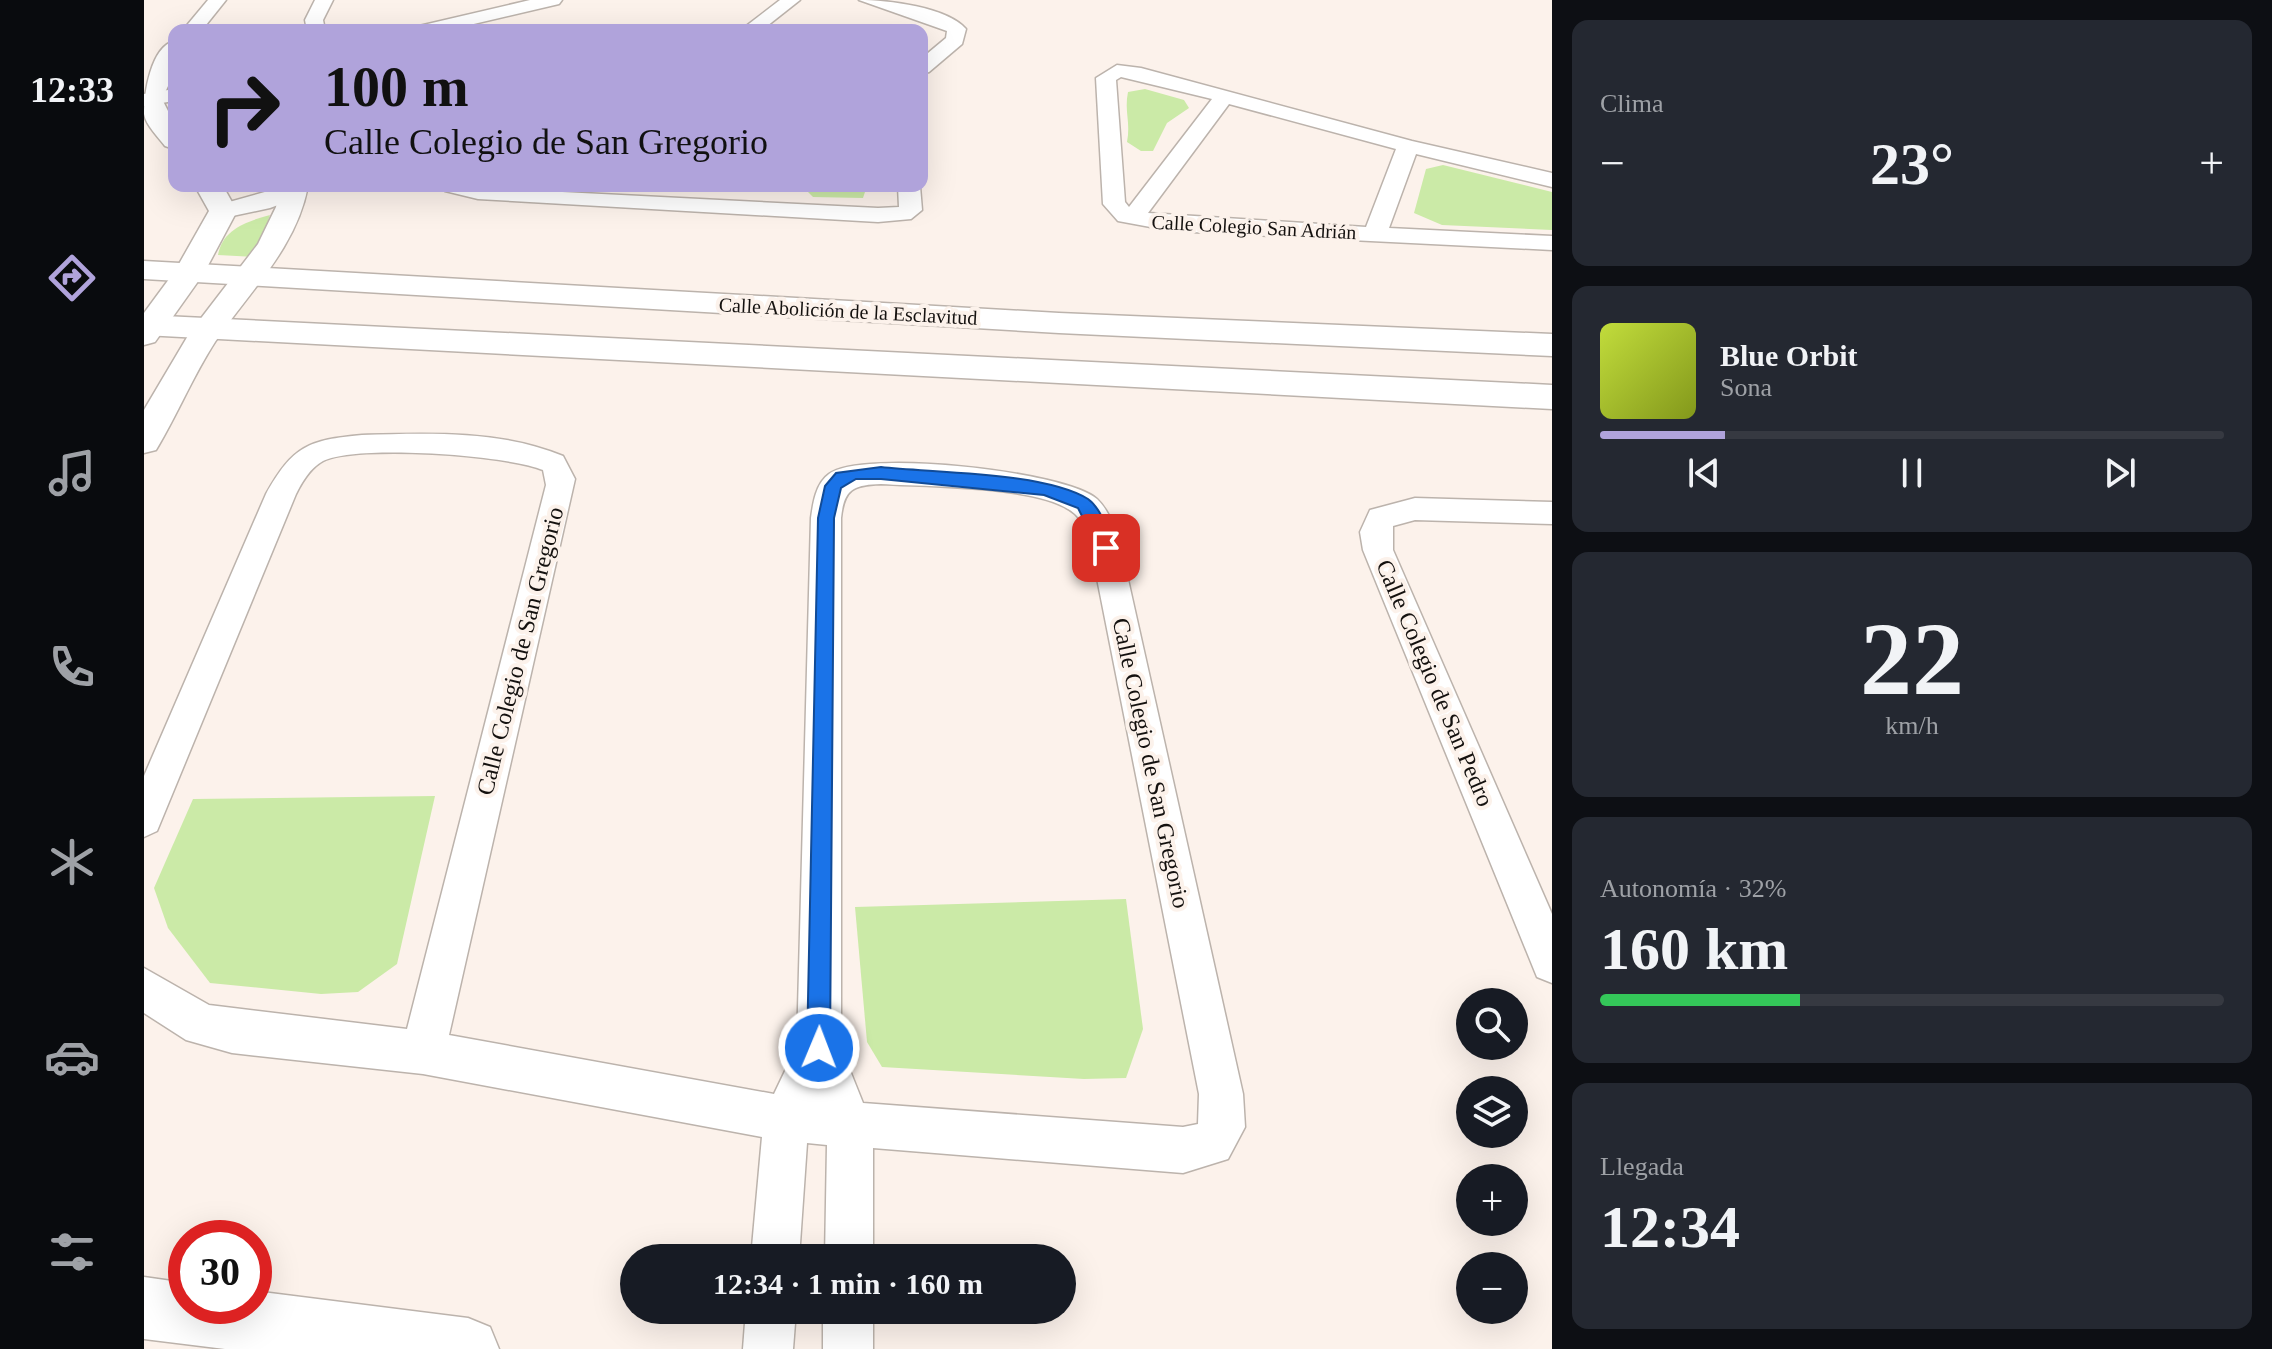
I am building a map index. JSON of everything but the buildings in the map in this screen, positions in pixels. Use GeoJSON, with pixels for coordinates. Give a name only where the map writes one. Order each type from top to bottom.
{"type":"FeatureCollection","features":[{"type":"Feature","properties":{"kind":"main road","name":"Calle Abolición de la Esclavitud"},"geometry":{"type":"LineString","coordinates":[[144,270],[1059,323],[1552,345]]}},
{"type":"Feature","properties":{"kind":"main road"},"geometry":{"type":"LineString","coordinates":[[146,328],[1552,397]]}},
{"type":"Feature","properties":{"kind":"street"},"geometry":{"type":"LineString","coordinates":[[197,24],[217,0]]}},
{"type":"Feature","properties":{"kind":"street"},"geometry":{"type":"LineString","coordinates":[[315,24],[324,0]]}},
{"type":"Feature","properties":{"kind":"street"},"geometry":{"type":"LineString","coordinates":[[473,24],[553,0]]}},
{"type":"Feature","properties":{"kind":"street"},"geometry":{"type":"LineString","coordinates":[[758,24],[791,0]]}},
{"type":"Feature","properties":{"kind":"street"},"geometry":{"type":"LineString","coordinates":[[868,0],[944,21],[957,29],[955,40],[928,63]]}},
{"type":"Feature","properties":{"kind":"street"},"geometry":{"type":"LineString","coordinates":[[168,63],[156,93],[156,116],[168,133]]}},
{"type":"Feature","properties":{"kind":"street","name":"Calle Colegio San Adrián"},"geometry":{"type":"LineString","coordinates":[[1552,180],[1408,146],[1134,72],[1117,71],[1107,76],[1114,204],[1121,213],[1172,224],[1545,242],[1552,264]]}},
{"type":"Feature","properties":{"kind":"street","name":"Calle Colegio San Adrián"},"geometry":{"type":"LineString","coordinates":[[1133,218],[1162,175],[1225,96]]}},
{"type":"Feature","properties":{"kind":"street","name":"Calle Colegio San Adrián"},"geometry":{"type":"LineString","coordinates":[[1375,234],[1408,146]]}},
{"type":"Feature","properties":{"kind":"street"},"geometry":{"type":"LineString","coordinates":[[146,328],[189,273],[216,198],[262,203],[285,192]]}},
{"type":"Feature","properties":{"kind":"street"},"geometry":{"type":"LineString","coordinates":[[144,441],[208,329],[272,246],[288,212],[293,192]]}},
{"type":"Feature","properties":{"kind":"street"},"geometry":{"type":"LineString","coordinates":[[574,192],[896,215],[911,210],[910,192]]}},
{"type":"Feature","properties":{"kind":"street"},"geometry":{"type":"LineString","coordinates":[[760,206],[777,192]]}},
{"type":"Feature","properties":{"kind":"street","name":"Calle Colegio de San Gregorio"},"geometry":{"type":"LineString","coordinates":[[144,819],[281,494],[292,473],[312,454],[332,446],[374,442],[519,451],[553,463],[559,471],[561,485],[423,1052]]}},
{"type":"Feature","properties":{"kind":"street","name":"Calle Colegio de San Gregorio"},"geometry":{"type":"LineString","coordinates":[[144,989],[201,1025],[232,1032],[423,1052],[786,1119],[850,1125],[1183,1150],[1212,1143],[1222,1127],[1221,1094],[1106,548],[1093,515],[1084,504],[1046,489],[881,473],[856,473],[842,477],[833,486],[826,518],[819,1048],[850,1125],[849,1244]]}},
{"type":"Feature","properties":{"kind":"street","name":"Calle Colegio de San Pedro"},"geometry":{"type":"LineString","coordinates":[[1552,513],[1415,509],[1381,518],[1375,532],[1378,550],[1552,962]]}},
{"type":"Feature","properties":{"kind":"street","name":"Calle Colegio de San Gregorio"},"geometry":{"type":"LineString","coordinates":[[776,1244],[786,1119],[819,1048]]}},
{"type":"Feature","properties":{"kind":"street"},"geometry":{"type":"LineString","coordinates":[[144,1308],[468,1349]]}},
{"type":"Feature","properties":{"kind":"street"},"geometry":{"type":"LineString","coordinates":[[768,1349],[770,1324]]}},
{"type":"Feature","properties":{"kind":"street"},"geometry":{"type":"LineString","coordinates":[[848,1324],[848,1349]]}},
{"type":"Feature","properties":{"kind":"green space"},"geometry":{"type":"Polygon","coordinates":[[[1145,89],[1184,100],[1189,108],[1167,123],[1153,151],[1141,151],[1127,142],[1128,92],[1145,89]]]}},
{"type":"Feature","properties":{"kind":"green space"},"geometry":{"type":"Polygon","coordinates":[[[1443,165],[1552,192],[1552,230],[1442,225],[1414,213],[1426,169],[1443,165]]]}},
{"type":"Feature","properties":{"kind":"green space"},"geometry":{"type":"Polygon","coordinates":[[[808,192],[865,192],[863,198],[813,197],[808,192]]]}},
{"type":"Feature","properties":{"kind":"green space"},"geometry":{"type":"Polygon","coordinates":[[[270,215],[255,257],[218,255],[230,232],[245,223],[270,215]]]}},
{"type":"Feature","properties":{"kind":"green space"},"geometry":{"type":"Polygon","coordinates":[[[435,796],[397,964],[358,992],[321,994],[210,983],[168,928],[154,888],[193,799],[435,796]]]}},
{"type":"Feature","properties":{"kind":"green space"},"geometry":{"type":"Polygon","coordinates":[[[1126,899],[1143,1029],[1126,1078],[1084,1079],[882,1067],[867,1042],[855,907],[1126,899]]]}},
{"type":"Feature","properties":{"kind":"route"},"geometry":{"type":"LineString","coordinates":[[819,1048],[826,518],[833,486],[842,477],[856,473],[881,473],[1046,489],[1084,504],[1093,515],[1106,548]]}}]}
